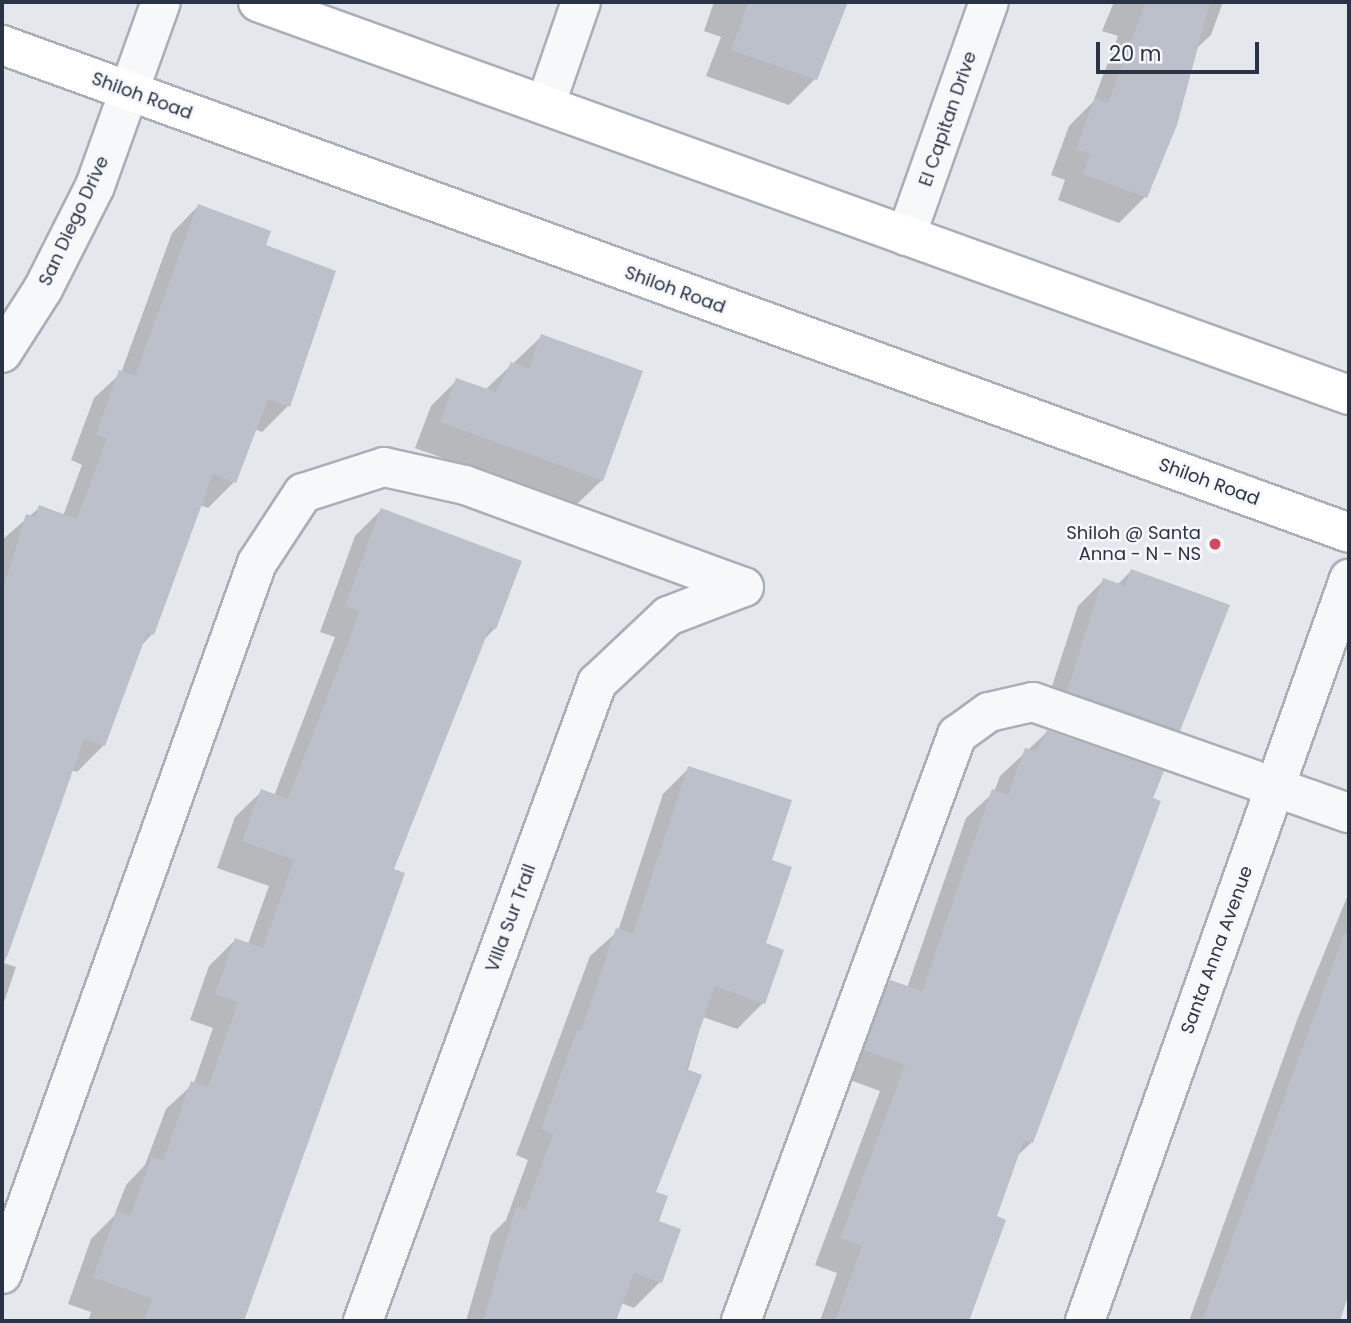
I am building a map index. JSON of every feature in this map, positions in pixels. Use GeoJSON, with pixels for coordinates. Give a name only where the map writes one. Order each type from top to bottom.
{"type":"FeatureCollection","features":[{"type":"Feature","properties":{"kind":"main road"},"geometry":{"type":"LineString","coordinates":[[258,2],[546,103],[1349,395]]}},
{"type":"Feature","properties":{"kind":"main road","name":"Shiloh Road"},"geometry":{"type":"LineString","coordinates":[[2,45],[1349,533]]}},
{"type":"Feature","properties":{"kind":"street","name":"San Diego Drive"},"geometry":{"type":"LineString","coordinates":[[2,353],[43,289],[95,186],[161,2]]}},
{"type":"Feature","properties":{"kind":"street"},"geometry":{"type":"LineString","coordinates":[[546,103],[581,2]]}},
{"type":"Feature","properties":{"kind":"street","name":"El Capitan Drive"},"geometry":{"type":"LineString","coordinates":[[906,236],[989,2]]}},
{"type":"Feature","properties":{"kind":"street","name":"Villa Sur Trail"},"geometry":{"type":"LineString","coordinates":[[2,1275],[257,563],[303,493],[384,467],[465,485],[744,587],[668,616],[597,683],[363,1321]]}},
{"type":"Feature","properties":{"kind":"street","name":"Santa Anna Avenue"},"geometry":{"type":"LineString","coordinates":[[1085,1321],[1349,579]]}},
{"type":"Feature","properties":{"kind":"street"},"geometry":{"type":"LineString","coordinates":[[741,1321],[957,735],[989,712],[1032,702],[1349,813]]}},
{"type":"Feature","properties":{"kind":"building"},"geometry":{"type":"Polygon","coordinates":[[[749,2],[848,2],[817,80],[731,50],[749,2]]]}},
{"type":"Feature","properties":{"kind":"building"},"geometry":{"type":"Polygon","coordinates":[[[1146,2],[1210,2],[1177,125],[1147,198],[1083,174],[1090,154],[1076,149],[1095,98],[1108,103],[1146,2]]]}},
{"type":"Feature","properties":{"kind":"building"},"geometry":{"type":"Polygon","coordinates":[[[198,204],[271,231],[266,245],[336,271],[290,407],[268,399],[236,483],[213,474],[154,635],[147,633],[105,746],[84,739],[7,957],[2,956],[2,593],[26,514],[35,517],[39,505],[77,519],[107,439],[96,434],[119,370],[135,376],[198,204]]]}},
{"type":"Feature","properties":{"kind":"building"},"geometry":{"type":"Polygon","coordinates":[[[541,334],[643,371],[603,481],[440,422],[456,378],[496,392],[511,362],[529,369],[541,334]]]}},
{"type":"Feature","properties":{"kind":"building"},"geometry":{"type":"Polygon","coordinates":[[[381,508],[522,561],[496,629],[490,627],[394,869],[405,873],[244,1321],[144,1321],[152,1299],[93,1277],[117,1211],[130,1216],[152,1157],[163,1161],[191,1081],[208,1087],[238,1002],[215,994],[235,938],[263,948],[294,860],[242,841],[261,789],[288,799],[360,611],[345,606],[381,508]]]}},
{"type":"Feature","properties":{"kind":"building"},"geometry":{"type":"Polygon","coordinates":[[[1131,569],[1230,605],[1180,731],[1067,691],[1103,578],[1125,586],[1131,569]]]}},
{"type":"Feature","properties":{"kind":"building"},"geometry":{"type":"Polygon","coordinates":[[[1047,730],[1164,771],[1153,798],[1161,801],[1033,1143],[1024,1140],[997,1216],[1006,1220],[969,1321],[835,1321],[862,1246],[840,1238],[905,1065],[864,1050],[890,980],[922,991],[992,789],[1008,795],[1025,748],[1036,751],[1047,730]]]}},
{"type":"Feature","properties":{"kind":"building"},"geometry":{"type":"Polygon","coordinates":[[[688,766],[792,800],[772,860],[792,867],[766,943],[784,950],[765,1004],[715,986],[686,1069],[702,1075],[656,1192],[668,1196],[659,1221],[681,1229],[662,1283],[634,1273],[616,1321],[483,1321],[516,1207],[525,1210],[553,1134],[541,1129],[577,1030],[581,1031],[616,928],[633,934],[688,766]]]}},
{"type":"Feature","properties":{"kind":"building"},"geometry":{"type":"Polygon","coordinates":[[[1344,935],[1349,936],[1349,1293],[1340,1321],[1202,1321],[1344,935]]]}},
{"type":"Feature","properties":{"kind":"place","name":"Shiloh @ Santa Anna - N - NS"},"geometry":{"type":"Point","coordinates":[1215,544]}}]}
